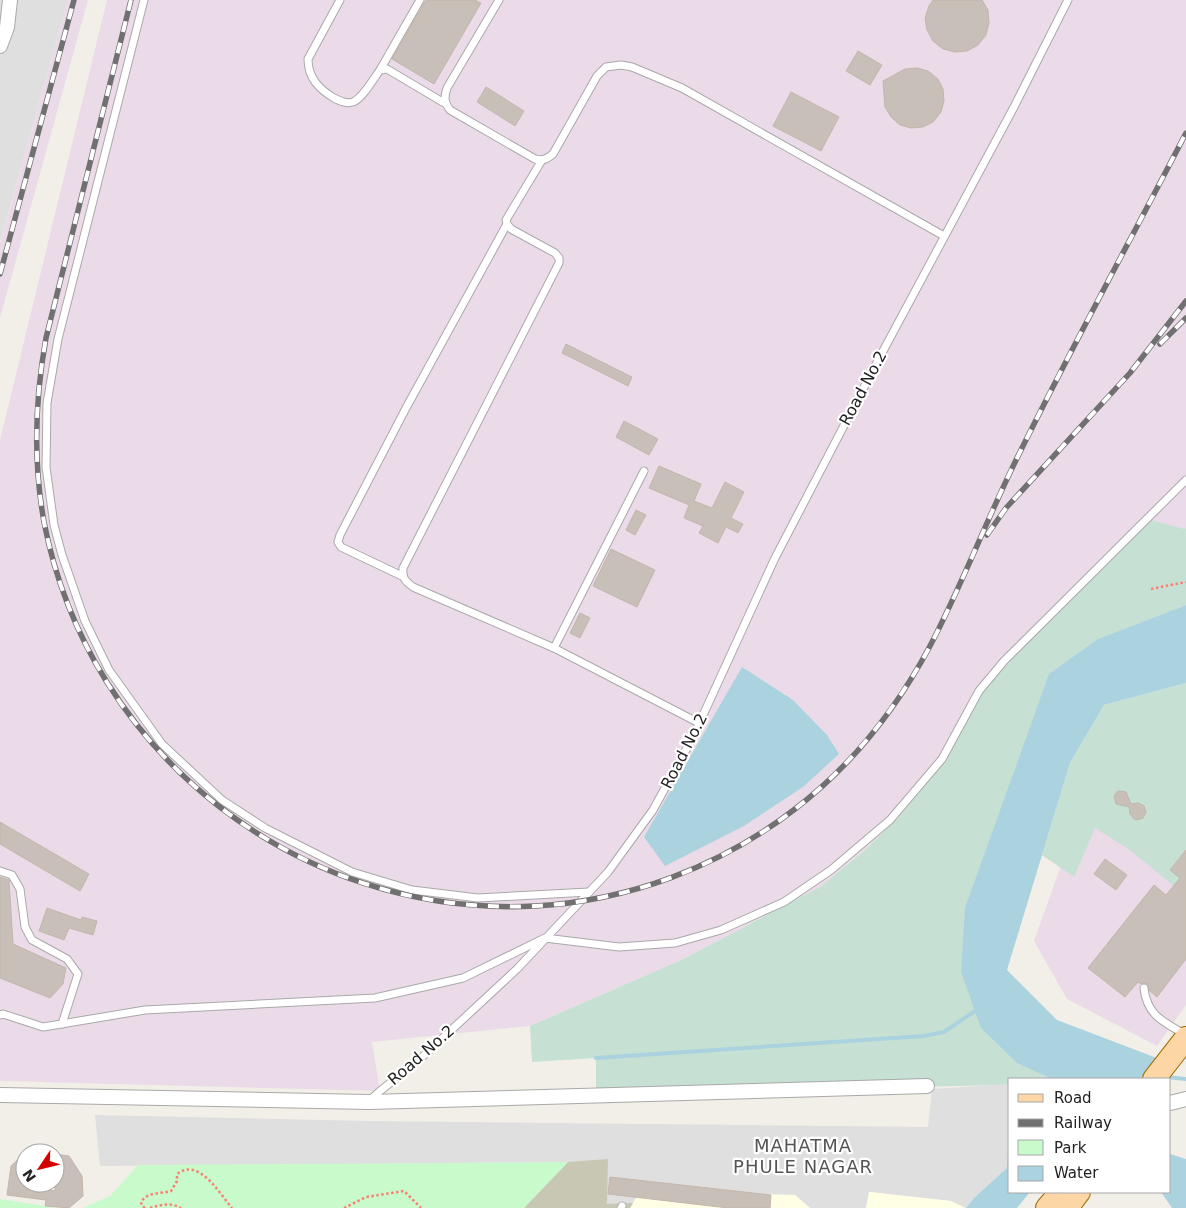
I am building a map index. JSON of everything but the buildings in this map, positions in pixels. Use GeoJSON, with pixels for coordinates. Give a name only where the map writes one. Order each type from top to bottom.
{"type":"FeatureCollection","features":[{"type":"Feature","properties":{"kind":"main road"},"geometry":{"type":"LineString","coordinates":[[1156,1078],[1178,1066],[1186,1037]]}},
{"type":"Feature","properties":{"kind":"street"},"geometry":{"type":"LineString","coordinates":[[0,46],[7,27],[10,0]]}},
{"type":"Feature","properties":{"kind":"street"},"geometry":{"type":"LineString","coordinates":[[0,1095],[368,1102],[927,1086]]}},
{"type":"Feature","properties":{"kind":"street"},"geometry":{"type":"LineString","coordinates":[[1171,1104],[1186,1099]]}},
{"type":"Feature","properties":{"kind":"lane"},"geometry":{"type":"LineString","coordinates":[[144,0],[58,338],[47,403],[46,467],[54,526],[85,621],[109,670],[162,744],[222,800],[265,828],[352,872],[412,890],[478,898],[589,892]]}},
{"type":"Feature","properties":{"kind":"lane"},"geometry":{"type":"LineString","coordinates":[[340,0],[308,59],[308,68],[318,87],[342,103],[353,102],[360,97],[380,70],[420,0]]}},
{"type":"Feature","properties":{"kind":"lane"},"geometry":{"type":"LineString","coordinates":[[499,0],[444,96],[450,110],[535,159],[548,159],[553,154],[597,76],[603,69],[612,65],[632,67],[682,88],[944,236]]}},
{"type":"Feature","properties":{"kind":"lane","name":"Road No.2"},"geometry":{"type":"LineString","coordinates":[[368,1102],[380,1090],[419,1060],[517,969],[608,872],[653,810],[699,723],[775,558],[1014,107],[1068,0]]}},
{"type":"Feature","properties":{"kind":"lane"},"geometry":{"type":"LineString","coordinates":[[380,70],[387,69],[446,104]]}},
{"type":"Feature","properties":{"kind":"lane"},"geometry":{"type":"LineString","coordinates":[[402,576],[403,568],[559,263],[559,258],[555,253],[511,230],[507,224],[506,216],[542,160]]}},
{"type":"Feature","properties":{"kind":"lane"},"geometry":{"type":"LineString","coordinates":[[507,224],[406,408],[338,542],[341,547],[402,576],[413,587],[554,648],[699,723]]}},
{"type":"Feature","properties":{"kind":"lane"},"geometry":{"type":"LineString","coordinates":[[554,648],[644,470]]}},
{"type":"Feature","properties":{"kind":"lane"},"geometry":{"type":"LineString","coordinates":[[0,1015],[3,1014],[43,1027],[145,1010],[375,998],[463,978],[545,938],[620,947],[675,943],[720,930],[784,902],[832,870],[890,820],[942,758],[979,691],[1004,661],[1186,480]]}},
{"type":"Feature","properties":{"kind":"lane"},"geometry":{"type":"LineString","coordinates":[[0,871],[12,875],[20,889],[25,927],[32,940],[67,959],[78,974],[62,1024]]}},
{"type":"Feature","properties":{"kind":"lane"},"geometry":{"type":"LineString","coordinates":[[1144,988],[1145,1001],[1153,1012],[1162,1021],[1186,1037]]}},
{"type":"Feature","properties":{"kind":"path"},"geometry":{"type":"LineString","coordinates":[[1152,589],[1186,582]]}},
{"type":"Feature","properties":{"kind":"path"},"geometry":{"type":"LineString","coordinates":[[145,1208],[141,1202],[144,1196],[171,1191],[177,1181],[177,1174],[181,1171],[191,1170],[202,1173],[232,1208]]}},
{"type":"Feature","properties":{"kind":"path"},"geometry":{"type":"LineString","coordinates":[[344,1208],[366,1196],[404,1191],[422,1208]]}},
{"type":"Feature","properties":{"kind":"path"},"geometry":{"type":"LineString","coordinates":[[150,1208],[160,1204],[176,1205],[181,1208]]}},
{"type":"Feature","properties":{"kind":"shaded area"},"geometry":{"type":"Polygon","coordinates":[[[0,0],[68,0],[0,242],[0,0]]]}},
{"type":"Feature","properties":{"kind":"shaded area"},"geometry":{"type":"Polygon","coordinates":[[[68,0],[88,0],[0,318],[0,243],[68,0]]]}},
{"type":"Feature","properties":{"kind":"shaded area"},"geometry":{"type":"Polygon","coordinates":[[[107,0],[1186,0],[1186,528],[987,687],[934,775],[899,817],[864,851],[820,887],[681,960],[530,1026],[372,1042],[380,1091],[0,1081],[0,440],[107,0]]]}},
{"type":"Feature","properties":{"kind":"shaded area"},"geometry":{"type":"Polygon","coordinates":[[[1151,520],[1186,528],[1186,605],[1101,638],[965,908],[1054,1078],[1008,1078],[1008,1084],[998,1085],[596,1095],[596,1058],[532,1062],[530,1026],[681,960],[820,887],[864,851],[899,817],[934,775],[987,687],[1030,640],[1151,520]]]}},
{"type":"Feature","properties":{"kind":"shaded area"},"geometry":{"type":"Polygon","coordinates":[[[1186,683],[1186,896],[1130,850],[1095,828],[1074,877],[1042,855],[1070,763],[1104,705],[1186,683]]]}},
{"type":"Feature","properties":{"kind":"shaded area"},"geometry":{"type":"Polygon","coordinates":[[[1112,723],[1186,737],[1186,1005],[1157,1046],[1067,999],[1034,941],[1112,723]]]}},
{"type":"Feature","properties":{"kind":"shaded area"},"geometry":{"type":"Polygon","coordinates":[[[1008,1084],[1007,1168],[974,1198],[966,1208],[951,1201],[870,1192],[866,1208],[810,1208],[795,1195],[640,1192],[630,1208],[524,1208],[567,1162],[100,1166],[95,1115],[369,1121],[928,1127],[932,1089],[1008,1084]]]}},
{"type":"Feature","properties":{"kind":"shaded area"},"geometry":{"type":"Polygon","coordinates":[[[608,1159],[607,1204],[633,1203],[630,1208],[524,1208],[568,1162],[608,1159]]]}},
{"type":"Feature","properties":{"kind":"shaded area"},"geometry":{"type":"Polygon","coordinates":[[[639,1192],[795,1195],[810,1208],[630,1208],[639,1192]]]}},
{"type":"Feature","properties":{"kind":"shaded area"},"geometry":{"type":"Polygon","coordinates":[[[869,1192],[951,1201],[965,1208],[866,1208],[869,1192]]]}},
{"type":"Feature","properties":{"kind":"green space"},"geometry":{"type":"Polygon","coordinates":[[[568,1162],[524,1208],[83,1208],[110,1196],[138,1165],[568,1162]]]}},
{"type":"Feature","properties":{"kind":"green space"},"geometry":{"type":"Polygon","coordinates":[[[0,1199],[57,1208],[0,1208],[0,1199]]]}},
{"type":"Feature","properties":{"kind":"water"},"geometry":{"type":"Polygon","coordinates":[[[1186,605],[1186,683],[1104,705],[1070,763],[1007,970],[1057,1020],[1162,1060],[1147,1078],[1051,1078],[1017,1063],[981,1028],[961,972],[965,908],[1049,674],[1098,639],[1186,605]]]}},
{"type":"Feature","properties":{"kind":"water"},"geometry":{"type":"Polygon","coordinates":[[[742,667],[793,700],[827,735],[839,754],[803,787],[744,826],[665,866],[644,837],[742,667]]]}},
{"type":"Feature","properties":{"kind":"water"},"geometry":{"type":"Polygon","coordinates":[[[1008,1153],[1008,1193],[1029,1193],[1017,1208],[966,1208],[974,1198],[1007,1168],[1008,1153]]]}},
{"type":"Feature","properties":{"kind":"water"},"geometry":{"type":"Polygon","coordinates":[[[1171,1154],[1186,1159],[1186,1208],[1172,1208],[1162,1193],[1171,1193],[1171,1154]]]}},
{"type":"Feature","properties":{"kind":"waterway"},"geometry":{"type":"LineString","coordinates":[[596,1058],[924,1036],[944,1032],[978,1009]]}},
{"type":"Feature","properties":{"kind":"waterway"},"geometry":{"type":"LineString","coordinates":[[1166,1077],[1186,1079]]}},
{"type":"Feature","properties":{"kind":"railway"},"geometry":{"type":"LineString","coordinates":[[0,274],[74,0]]}},
{"type":"Feature","properties":{"kind":"railway"},"geometry":{"type":"LineString","coordinates":[[131,0],[46,338],[42,361],[37,430],[40,499],[44,522],[68,606],[107,682],[157,749],[218,806],[288,851],[365,884],[448,902],[535,906],[570,903],[604,897],[672,877],[704,864],[766,830],[816,792],[854,755],[903,692],[930,646],[1020,452],[1186,133]]}},
{"type":"Feature","properties":{"kind":"railway"},"geometry":{"type":"LineString","coordinates":[[987,535],[1006,508],[1130,373],[1186,301]]}},
{"type":"Feature","properties":{"kind":"railway"},"geometry":{"type":"LineString","coordinates":[[1160,344],[1186,318]]}},
{"type":"Feature","properties":{"kind":"district","name":"MAHATMA PHULE NAGAR"},"geometry":{"type":"Point","coordinates":[803,1155]}}]}
